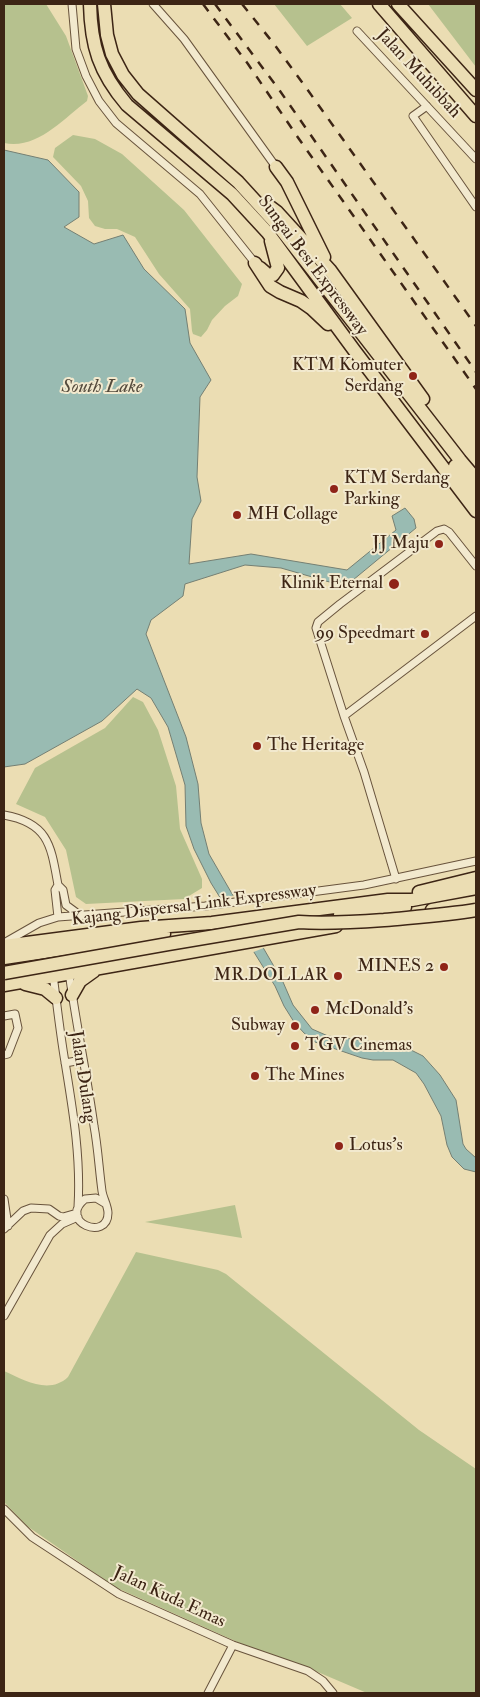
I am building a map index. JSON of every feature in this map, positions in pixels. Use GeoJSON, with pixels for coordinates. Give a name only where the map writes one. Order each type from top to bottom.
{"type":"FeatureCollection","features":[{"type":"Feature","properties":{"kind":"highway","name":"Sungai Besi Expressway"},"geometry":{"type":"LineString","coordinates":[[90,4],[93,45],[104,73],[114,90],[127,105],[232,194],[268,232],[476,511]]}},
{"type":"Feature","properties":{"kind":"highway","name":"Sungai Besi Expressway"},"geometry":{"type":"LineString","coordinates":[[104,4],[107,35],[112,54],[123,75],[138,94],[245,189],[280,228],[476,479]]}},
{"type":"Feature","properties":{"kind":"highway"},"geometry":{"type":"LineString","coordinates":[[379,4],[476,116]]}},
{"type":"Feature","properties":{"kind":"highway"},"geometry":{"type":"LineString","coordinates":[[398,4],[476,90]]}},
{"type":"Feature","properties":{"kind":"highway"},"geometry":{"type":"LineString","coordinates":[[245,189],[277,212],[286,216],[294,212],[296,205],[276,167]]}},
{"type":"Feature","properties":{"kind":"highway"},"geometry":{"type":"LineString","coordinates":[[276,167],[287,182],[330,270]]}},
{"type":"Feature","properties":{"kind":"highway"},"geometry":{"type":"LineString","coordinates":[[277,212],[330,270],[453,442],[460,460]]}},
{"type":"Feature","properties":{"kind":"highway"},"geometry":{"type":"LineString","coordinates":[[255,263],[268,275],[273,275],[276,271],[278,265],[268,232]]}},
{"type":"Feature","properties":{"kind":"highway"},"geometry":{"type":"LineString","coordinates":[[255,263],[270,286],[311,308],[350,344]]}},
{"type":"Feature","properties":{"kind":"highway"},"geometry":{"type":"LineString","coordinates":[[434,427],[439,444],[476,494]]}},
{"type":"Feature","properties":{"kind":"highway"},"geometry":{"type":"LineString","coordinates":[[388,900],[476,878]]}},
{"type":"Feature","properties":{"kind":"highway"},"geometry":{"type":"LineString","coordinates":[[388,900],[420,900],[476,888]]}},
{"type":"Feature","properties":{"kind":"highway"},"geometry":{"type":"LineString","coordinates":[[299,922],[429,904],[476,894]]}},
{"type":"Feature","properties":{"kind":"highway","name":"Kajang Dispersal Link Expressway"},"geometry":{"type":"LineString","coordinates":[[4,945],[141,928],[212,923],[388,900]]}},
{"type":"Feature","properties":{"kind":"highway"},"geometry":{"type":"LineString","coordinates":[[16,983],[476,902]]}},
{"type":"Feature","properties":{"kind":"highway"},"geometry":{"type":"LineString","coordinates":[[299,922],[320,924],[420,917],[476,910]]}},
{"type":"Feature","properties":{"kind":"highway","name":"Kajang Dispersal Link Expressway"},"geometry":{"type":"LineString","coordinates":[[4,973],[299,922]]}},
{"type":"Feature","properties":{"kind":"highway"},"geometry":{"type":"LineString","coordinates":[[4,958],[198,928],[212,923]]}},
{"type":"Feature","properties":{"kind":"highway"},"geometry":{"type":"LineString","coordinates":[[102,943],[91,948],[89,959],[93,965],[106,967]]}},
{"type":"Feature","properties":{"kind":"highway"},"geometry":{"type":"LineString","coordinates":[[16,983],[35,974],[36,965],[33,959],[24,955]]}},
{"type":"Feature","properties":{"kind":"highway"},"geometry":{"type":"LineString","coordinates":[[72,995],[76,985],[84,977],[91,972],[106,967]]}},
{"type":"Feature","properties":{"kind":"highway"},"geometry":{"type":"LineString","coordinates":[[16,983],[40,986],[52,993],[56,998]]}},
{"type":"Feature","properties":{"kind":"street"},"geometry":{"type":"LineString","coordinates":[[72,4],[76,49],[86,76],[99,101],[116,123],[200,194],[255,263]]}},
{"type":"Feature","properties":{"kind":"street"},"geometry":{"type":"LineString","coordinates":[[154,4],[184,39],[276,167]]}},
{"type":"Feature","properties":{"kind":"street","name":"Jalan Muhibbah"},"geometry":{"type":"LineString","coordinates":[[358,31],[476,159]]}},
{"type":"Feature","properties":{"kind":"street"},"geometry":{"type":"LineString","coordinates":[[427,106],[413,116],[476,207]]}},
{"type":"Feature","properties":{"kind":"street"},"geometry":{"type":"LineString","coordinates":[[396,879],[364,772],[316,628],[318,622],[437,530],[444,529],[449,532],[476,566]]}},
{"type":"Feature","properties":{"kind":"street"},"geometry":{"type":"LineString","coordinates":[[344,716],[476,616]]}},
{"type":"Feature","properties":{"kind":"street"},"geometry":{"type":"LineString","coordinates":[[4,815],[25,820],[36,826],[43,835],[51,848],[58,885],[62,890],[66,905],[81,916]]}},
{"type":"Feature","properties":{"kind":"street"},"geometry":{"type":"LineString","coordinates":[[4,945],[39,923],[58,917],[206,906],[364,885],[476,861]]}},
{"type":"Feature","properties":{"kind":"street"},"geometry":{"type":"LineString","coordinates":[[58,885],[55,890],[58,917]]}},
{"type":"Feature","properties":{"kind":"street","name":"Jalan Dulang"},"geometry":{"type":"LineString","coordinates":[[66,949],[106,1204]]}},
{"type":"Feature","properties":{"kind":"street","name":"Jalan Dulang"},"geometry":{"type":"LineString","coordinates":[[49,951],[75,1118],[80,1177],[78,1213]]}},
{"type":"Feature","properties":{"kind":"street"},"geometry":{"type":"LineString","coordinates":[[4,1016],[15,1014],[18,1028],[8,1054],[4,1055]]}},
{"type":"Feature","properties":{"kind":"street"},"geometry":{"type":"LineString","coordinates":[[65,1062],[82,1060]]}},
{"type":"Feature","properties":{"kind":"street"},"geometry":{"type":"LineString","coordinates":[[4,1316],[50,1235],[78,1213],[85,1199],[91,1197],[102,1200],[106,1204],[108,1218],[100,1226],[89,1228],[81,1223],[78,1213]]}},
{"type":"Feature","properties":{"kind":"street"},"geometry":{"type":"LineString","coordinates":[[4,1199],[6,1227]]}},
{"type":"Feature","properties":{"kind":"street"},"geometry":{"type":"LineString","coordinates":[[6,1227],[23,1211],[31,1208],[48,1209],[63,1217],[78,1213]]}},
{"type":"Feature","properties":{"kind":"street","name":"Jalan Kuda Emas"},"geometry":{"type":"LineString","coordinates":[[4,1509],[32,1537],[119,1594],[233,1645],[308,1671],[323,1681],[333,1693]]}},
{"type":"Feature","properties":{"kind":"street"},"geometry":{"type":"LineString","coordinates":[[208,1693],[233,1645]]}},
{"type":"Feature","properties":{"kind":"green space"},"geometry":{"type":"Polygon","coordinates":[[[4,4],[46,4],[66,36],[88,96],[87,101],[49,131],[28,142],[16,144],[4,143],[4,4]]]}},
{"type":"Feature","properties":{"kind":"green space"},"geometry":{"type":"Polygon","coordinates":[[[274,4],[340,4],[352,18],[307,46],[274,4]]]}},
{"type":"Feature","properties":{"kind":"green space"},"geometry":{"type":"Polygon","coordinates":[[[428,4],[476,4],[476,67],[428,4]]]}},
{"type":"Feature","properties":{"kind":"green space"},"geometry":{"type":"Polygon","coordinates":[[[73,135],[95,139],[122,154],[184,210],[242,284],[238,296],[212,320],[201,337],[193,334],[190,309],[159,274],[135,237],[117,229],[105,229],[95,226],[89,218],[88,201],[81,186],[53,157],[55,148],[73,135]]]}},
{"type":"Feature","properties":{"kind":"green space"},"geometry":{"type":"Polygon","coordinates":[[[133,697],[143,702],[158,730],[176,786],[180,829],[202,879],[202,888],[184,899],[86,904],[76,897],[66,850],[45,817],[16,804],[35,768],[105,728],[133,697]]]}},
{"type":"Feature","properties":{"kind":"green space"},"geometry":{"type":"Polygon","coordinates":[[[235,1205],[242,1238],[145,1222],[235,1205]]]}},
{"type":"Feature","properties":{"kind":"green space"},"geometry":{"type":"Polygon","coordinates":[[[136,1252],[218,1270],[226,1274],[419,1430],[476,1469],[476,1693],[367,1693],[313,1670],[253,1649],[115,1587],[27,1526],[4,1502],[4,1371],[28,1382],[45,1385],[53,1385],[68,1377],[136,1252]]]}},
{"type":"Feature","properties":{"kind":"water","name":"South Lake"},"geometry":{"type":"Polygon","coordinates":[[[4,150],[48,160],[79,192],[79,217],[64,227],[94,244],[123,235],[144,269],[185,309],[190,343],[211,380],[200,397],[197,477],[201,501],[192,519],[189,564],[251,554],[347,570],[396,530],[392,516],[405,508],[414,519],[416,528],[353,580],[333,583],[281,568],[245,565],[185,584],[183,596],[151,620],[146,634],[186,737],[198,784],[201,823],[209,854],[283,982],[293,1005],[312,1029],[328,1036],[390,1044],[411,1050],[423,1056],[440,1075],[456,1100],[463,1144],[476,1158],[476,1172],[464,1169],[452,1157],[447,1145],[441,1116],[416,1073],[393,1060],[362,1058],[315,1042],[294,1022],[275,986],[211,883],[194,849],[186,826],[185,785],[168,727],[151,698],[137,689],[102,721],[25,764],[4,767],[4,150]]]}},
{"type":"Feature","properties":{"kind":"pier"},"geometry":{"type":"Polygon","coordinates":[[[236,895],[266,947],[251,953],[218,899],[236,895]]]}},
{"type":"Feature","properties":{"kind":"railway"},"geometry":{"type":"LineString","coordinates":[[203,4],[248,64],[476,389]]}},
{"type":"Feature","properties":{"kind":"railway"},"geometry":{"type":"LineString","coordinates":[[215,4],[280,91],[476,372]]}},
{"type":"Feature","properties":{"kind":"railway"},"geometry":{"type":"LineString","coordinates":[[242,4],[307,89],[476,326]]}},
{"type":"Feature","properties":{"kind":"place","name":"KTM Komuter Serdang"},"geometry":{"type":"Point","coordinates":[413,376]}},
{"type":"Feature","properties":{"kind":"place","name":"KTM Serdang Parking"},"geometry":{"type":"Point","coordinates":[334,489]}},
{"type":"Feature","properties":{"kind":"place","name":"MH Collage"},"geometry":{"type":"Point","coordinates":[237,515]}},
{"type":"Feature","properties":{"kind":"place","name":"JJ Maju"},"geometry":{"type":"Point","coordinates":[439,544]}},
{"type":"Feature","properties":{"kind":"place","name":"Klinik Eternal"},"geometry":{"type":"Point","coordinates":[394,584]}},
{"type":"Feature","properties":{"kind":"place","name":"99 Speedmart"},"geometry":{"type":"Point","coordinates":[425,634]}},
{"type":"Feature","properties":{"kind":"place","name":"The Heritage"},"geometry":{"type":"Point","coordinates":[257,746]}},
{"type":"Feature","properties":{"kind":"place","name":"MINES 2"},"geometry":{"type":"Point","coordinates":[444,967]}},
{"type":"Feature","properties":{"kind":"place","name":"MR.DOLLAR"},"geometry":{"type":"Point","coordinates":[338,976]}},
{"type":"Feature","properties":{"kind":"place","name":"McDonald's"},"geometry":{"type":"Point","coordinates":[315,1010]}},
{"type":"Feature","properties":{"kind":"place","name":"Subway"},"geometry":{"type":"Point","coordinates":[295,1026]}},
{"type":"Feature","properties":{"kind":"place","name":"TGV Cinemas"},"geometry":{"type":"Point","coordinates":[295,1046]}},
{"type":"Feature","properties":{"kind":"place","name":"The Mines"},"geometry":{"type":"Point","coordinates":[255,1076]}},
{"type":"Feature","properties":{"kind":"place","name":"Lotus's"},"geometry":{"type":"Point","coordinates":[339,1146]}}]}
